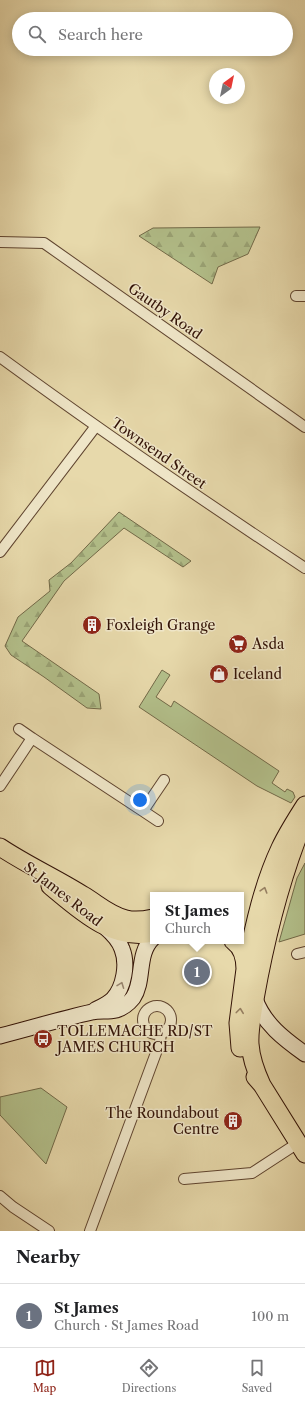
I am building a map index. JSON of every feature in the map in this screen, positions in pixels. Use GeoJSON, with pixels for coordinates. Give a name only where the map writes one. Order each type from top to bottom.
{"type":"FeatureCollection","features":[{"type":"Feature","properties":{"kind":"main road"},"geometry":{"type":"LineString","coordinates":[[262,1085],[255,1069],[250,1043],[250,1030],[263,955],[268,879],[280,849],[305,806]]}},
{"type":"Feature","properties":{"kind":"main road"},"geometry":{"type":"LineString","coordinates":[[244,932],[265,916],[279,889],[305,819]]}},
{"type":"Feature","properties":{"kind":"main road"},"geometry":{"type":"LineString","coordinates":[[0,847],[19,860],[82,895],[106,911],[110,921]]}},
{"type":"Feature","properties":{"kind":"main road","name":"St James Road"},"geometry":{"type":"LineString","coordinates":[[126,919],[144,929],[118,932],[110,921],[126,919]]}},
{"type":"Feature","properties":{"kind":"main road"},"geometry":{"type":"LineString","coordinates":[[244,932],[261,946],[263,955]]}},
{"type":"Feature","properties":{"kind":"main road"},"geometry":{"type":"LineString","coordinates":[[244,932],[246,969],[238,1023],[239,1046],[244,1060],[250,1070],[262,1085],[302,1148]]}},
{"type":"Feature","properties":{"kind":"main road"},"geometry":{"type":"LineString","coordinates":[[236,944],[243,953],[246,969]]}},
{"type":"Feature","properties":{"kind":"street","name":"Gautby Road"},"geometry":{"type":"LineString","coordinates":[[0,242],[44,243],[305,427]]}},
{"type":"Feature","properties":{"kind":"street","name":"Townsend Street"},"geometry":{"type":"LineString","coordinates":[[0,357],[228,518],[305,568]]}},
{"type":"Feature","properties":{"kind":"street"},"geometry":{"type":"LineString","coordinates":[[0,552],[96,426]]}},
{"type":"Feature","properties":{"kind":"street"},"geometry":{"type":"LineString","coordinates":[[19,729],[158,821]]}},
{"type":"Feature","properties":{"kind":"street"},"geometry":{"type":"LineString","coordinates":[[0,786],[32,738]]}},
{"type":"Feature","properties":{"kind":"street"},"geometry":{"type":"LineString","coordinates":[[144,812],[164,780]]}},
{"type":"Feature","properties":{"kind":"street"},"geometry":{"type":"LineString","coordinates":[[110,921],[123,950]]}},
{"type":"Feature","properties":{"kind":"street"},"geometry":{"type":"LineString","coordinates":[[94,1011],[112,1000],[120,988],[124,972],[124,941],[144,929]]}},
{"type":"Feature","properties":{"kind":"street"},"geometry":{"type":"LineString","coordinates":[[0,1036],[94,1011],[115,1010],[122,1008],[137,991],[143,956],[141,943],[144,929]]}},
{"type":"Feature","properties":{"kind":"street"},"geometry":{"type":"LineString","coordinates":[[255,999],[259,1010],[275,1032]]}},
{"type":"Feature","properties":{"kind":"street"},"geometry":{"type":"LineString","coordinates":[[250,1043],[258,1031],[270,1030],[305,1054]]}},
{"type":"Feature","properties":{"kind":"street"},"geometry":{"type":"LineString","coordinates":[[90,1231],[160,1042],[161,1033]]}},
{"type":"Feature","properties":{"kind":"street"},"geometry":{"type":"LineString","coordinates":[[184,1179],[252,1174],[302,1148]]}},
{"type":"Feature","properties":{"kind":"street"},"geometry":{"type":"LineString","coordinates":[[0,1196],[13,1207],[49,1231]]}},
{"type":"Feature","properties":{"kind":"green space"},"geometry":{"type":"Polygon","coordinates":[[[260,227],[248,254],[218,267],[212,284],[139,236],[153,228],[260,227]]]}},
{"type":"Feature","properties":{"kind":"green space"},"geometry":{"type":"Polygon","coordinates":[[[119,512],[191,561],[183,567],[124,528],[64,581],[22,641],[99,694],[101,709],[87,708],[11,655],[5,646],[18,617],[50,591],[49,580],[71,563],[119,512]]]}},
{"type":"Feature","properties":{"kind":"green space"},"geometry":{"type":"Polygon","coordinates":[[[162,670],[170,675],[156,697],[171,707],[174,701],[279,771],[272,783],[285,792],[287,789],[293,792],[295,797],[291,803],[257,786],[139,707],[162,670]]]}},
{"type":"Feature","properties":{"kind":"green space"},"geometry":{"type":"Polygon","coordinates":[[[305,863],[305,934],[279,942],[297,878],[305,863]]]}},
{"type":"Feature","properties":{"kind":"green space"},"geometry":{"type":"Polygon","coordinates":[[[41,1088],[67,1107],[46,1164],[0,1115],[0,1097],[41,1088]]]}},
{"type":"Feature","properties":{"kind":"place","name":"Foxleigh Grange"},"geometry":{"type":"Point","coordinates":[92,625]}},
{"type":"Feature","properties":{"kind":"place","name":"Asda"},"geometry":{"type":"Point","coordinates":[238,644]}},
{"type":"Feature","properties":{"kind":"place","name":"Iceland"},"geometry":{"type":"Point","coordinates":[219,674]}},
{"type":"Feature","properties":{"kind":"place","name":"St James"},"geometry":{"type":"Point","coordinates":[197,972]}},
{"type":"Feature","properties":{"kind":"place","name":"TOLLEMACHE RD/ST JAMES CHURCH"},"geometry":{"type":"Point","coordinates":[43,1039]}},
{"type":"Feature","properties":{"kind":"place","name":"The Roundabout Centre"},"geometry":{"type":"Point","coordinates":[233,1121]}}]}
